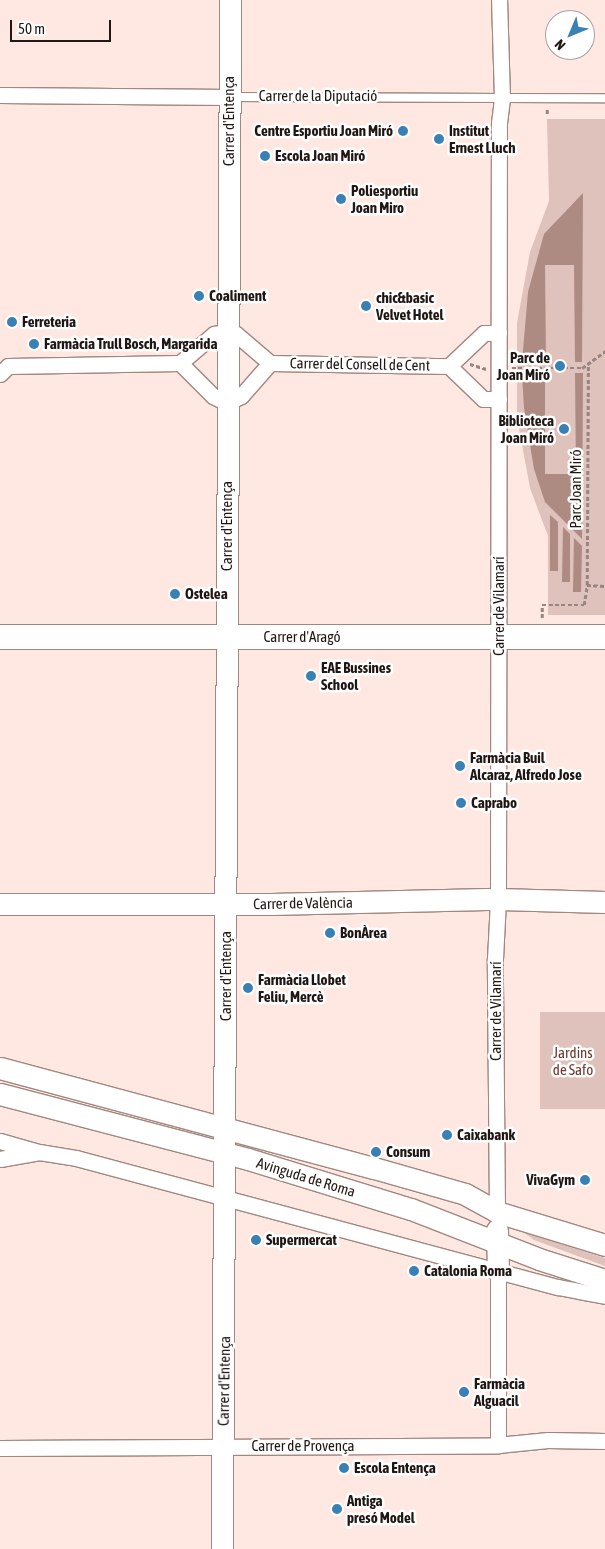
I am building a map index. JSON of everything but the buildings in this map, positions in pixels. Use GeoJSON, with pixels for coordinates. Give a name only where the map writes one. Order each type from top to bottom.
{"type":"FeatureCollection","features":[{"type":"Feature","properties":{"kind":"main road","name":"Carrer d'Aragó"},"geometry":{"type":"LineString","coordinates":[[0,637],[605,637]]}},
{"type":"Feature","properties":{"kind":"street","name":"Carrer d'Entença"},"geometry":{"type":"LineString","coordinates":[[222,1549],[226,1199],[228,636],[234,399],[220,333],[230,97],[230,0]]}},
{"type":"Feature","properties":{"kind":"street","name":"Carrer de Vilamarí"},"geometry":{"type":"LineString","coordinates":[[497,1212],[495,959],[498,899],[499,333],[502,99],[499,0]]}},
{"type":"Feature","properties":{"kind":"street","name":"Carrer de la Diputació"},"geometry":{"type":"LineString","coordinates":[[0,95],[230,97]]}},
{"type":"Feature","properties":{"kind":"street","name":"Carrer del Consell de Cent"},"geometry":{"type":"LineString","coordinates":[[220,333],[236,334],[270,363],[449,366],[483,398],[499,399]]}},
{"type":"Feature","properties":{"kind":"street"},"geometry":{"type":"LineString","coordinates":[[3,366],[180,363],[220,333]]}},
{"type":"Feature","properties":{"kind":"street","name":"Carrer del Consell de Cent"},"geometry":{"type":"LineString","coordinates":[[449,366],[484,333],[499,333]]}},
{"type":"Feature","properties":{"kind":"street"},"geometry":{"type":"LineString","coordinates":[[180,363],[213,396],[234,399]]}},
{"type":"Feature","properties":{"kind":"street","name":"Carrer del Consell de Cent"},"geometry":{"type":"LineString","coordinates":[[234,399],[270,363]]}},
{"type":"Feature","properties":{"kind":"street","name":"Carrer de València"},"geometry":{"type":"LineString","coordinates":[[0,904],[227,904],[498,899],[605,902]]}},
{"type":"Feature","properties":{"kind":"street","name":"Avinguda de Roma"},"geometry":{"type":"LineString","coordinates":[[0,1068],[465,1194],[497,1212],[605,1245]]}},
{"type":"Feature","properties":{"kind":"street","name":"Avinguda de Roma"},"geometry":{"type":"LineString","coordinates":[[0,1094],[226,1154],[411,1209],[605,1280]]}},
{"type":"Feature","properties":{"kind":"street"},"geometry":{"type":"LineString","coordinates":[[0,1141],[39,1152],[76,1158],[498,1271],[605,1296]]}},
{"type":"Feature","properties":{"kind":"street"},"geometry":{"type":"LineString","coordinates":[[0,1158],[39,1152]]}},
{"type":"Feature","properties":{"kind":"street"},"geometry":{"type":"LineString","coordinates":[[497,1212],[498,1445]]}},
{"type":"Feature","properties":{"kind":"street","name":"Carrer de Provença"},"geometry":{"type":"LineString","coordinates":[[0,1448],[498,1445],[548,1440],[605,1441]]}},
{"type":"Feature","properties":{"kind":"lane","name":"Carrer de la Diputació"},"geometry":{"type":"LineString","coordinates":[[230,97],[488,96],[502,99],[605,98]]}},
{"type":"Feature","properties":{"kind":"path"},"geometry":{"type":"LineString","coordinates":[[547,108],[547,114]]}},
{"type":"Feature","properties":{"kind":"path"},"geometry":{"type":"LineString","coordinates":[[509,368],[582,368],[605,351]]}},
{"type":"Feature","properties":{"kind":"path","name":"Parc Joan Miró"},"geometry":{"type":"LineString","coordinates":[[542,622],[542,605],[584,605],[587,585],[588,364]]}},
{"type":"Feature","properties":{"kind":"path"},"geometry":{"type":"LineString","coordinates":[[587,585],[605,586]]}},
{"type":"Feature","properties":{"kind":"green space","name":"Parc de Joan Miró"},"geometry":{"type":"Polygon","coordinates":[[[547,119],[605,119],[605,615],[548,615],[548,536],[530,488],[517,418],[517,323],[530,252],[549,201],[547,119]]]}},
{"type":"Feature","properties":{"kind":"green space","name":"Jardins de Safo"},"geometry":{"type":"Polygon","coordinates":[[[540,1012],[605,1012],[605,1109],[540,1109],[540,1012]]]}},
{"type":"Feature","properties":{"kind":"green space"},"geometry":{"type":"Polygon","coordinates":[[[523,1232],[605,1258],[605,1266],[534,1240],[523,1232]]]}},
{"type":"Feature","properties":{"kind":"shaded area"},"geometry":{"type":"Polygon","coordinates":[[[583,193],[582,362],[575,362],[574,265],[545,265],[546,362],[522,362],[528,292],[544,234],[583,193]]]}},
{"type":"Feature","properties":{"kind":"shaded area"},"geometry":{"type":"Polygon","coordinates":[[[575,373],[583,373],[582,539],[545,502],[534,469],[524,408],[522,374],[545,374],[545,474],[576,474],[575,373]]]}},
{"type":"Feature","properties":{"kind":"shaded area"},"geometry":{"type":"Polygon","coordinates":[[[550,515],[558,522],[558,571],[550,571],[550,515]]]}},
{"type":"Feature","properties":{"kind":"shaded area"},"geometry":{"type":"Polygon","coordinates":[[[563,527],[570,534],[570,582],[562,582],[563,527]]]}},
{"type":"Feature","properties":{"kind":"shaded area"},"geometry":{"type":"Polygon","coordinates":[[[574,538],[582,546],[581,592],[573,592],[574,538]]]}},
{"type":"Feature","properties":{"kind":"place","name":"Centre Esportiu Joan Miró"},"geometry":{"type":"Point","coordinates":[403,131]}},
{"type":"Feature","properties":{"kind":"place","name":"Institut Ernest Lluch"},"geometry":{"type":"Point","coordinates":[439,139]}},
{"type":"Feature","properties":{"kind":"place","name":"Escola Joan Miró"},"geometry":{"type":"Point","coordinates":[265,156]}},
{"type":"Feature","properties":{"kind":"place","name":"Poliesportiu Joan Miro"},"geometry":{"type":"Point","coordinates":[341,199]}},
{"type":"Feature","properties":{"kind":"place","name":"Coaliment"},"geometry":{"type":"Point","coordinates":[199,296]}},
{"type":"Feature","properties":{"kind":"place","name":"chic&basic Velvet Hotel"},"geometry":{"type":"Point","coordinates":[366,306]}},
{"type":"Feature","properties":{"kind":"place","name":"Ferreteria"},"geometry":{"type":"Point","coordinates":[12,322]}},
{"type":"Feature","properties":{"kind":"place","name":"Farmàcia Trull Bosch, Margarida"},"geometry":{"type":"Point","coordinates":[34,344]}},
{"type":"Feature","properties":{"kind":"place","name":"Parc de Joan Miró"},"geometry":{"type":"Point","coordinates":[560,366]}},
{"type":"Feature","properties":{"kind":"place","name":"Biblioteca Joan Miró"},"geometry":{"type":"Point","coordinates":[564,429]}},
{"type":"Feature","properties":{"kind":"place","name":"Ostelea"},"geometry":{"type":"Point","coordinates":[175,594]}},
{"type":"Feature","properties":{"kind":"place","name":"EAE Bussines School"},"geometry":{"type":"Point","coordinates":[311,676]}},
{"type":"Feature","properties":{"kind":"place","name":"Farmàcia Buil Alcaraz, Alfredo Jose"},"geometry":{"type":"Point","coordinates":[460,766]}},
{"type":"Feature","properties":{"kind":"place","name":"Caprabo"},"geometry":{"type":"Point","coordinates":[461,803]}},
{"type":"Feature","properties":{"kind":"place","name":"BonÀrea"},"geometry":{"type":"Point","coordinates":[330,933]}},
{"type":"Feature","properties":{"kind":"place","name":"Farmàcia Llobet Feliu, Mercè"},"geometry":{"type":"Point","coordinates":[248,988]}},
{"type":"Feature","properties":{"kind":"place","name":"Caixabank"},"geometry":{"type":"Point","coordinates":[447,1135]}},
{"type":"Feature","properties":{"kind":"place","name":"Consum"},"geometry":{"type":"Point","coordinates":[376,1152]}},
{"type":"Feature","properties":{"kind":"place","name":"VivaGym"},"geometry":{"type":"Point","coordinates":[585,1180]}},
{"type":"Feature","properties":{"kind":"place","name":"Supermercat"},"geometry":{"type":"Point","coordinates":[256,1240]}},
{"type":"Feature","properties":{"kind":"place","name":"Catalonia Roma"},"geometry":{"type":"Point","coordinates":[414,1271]}},
{"type":"Feature","properties":{"kind":"place","name":"Farmàcia Alguacil"},"geometry":{"type":"Point","coordinates":[464,1392]}},
{"type":"Feature","properties":{"kind":"place","name":"Escola Entença"},"geometry":{"type":"Point","coordinates":[344,1468]}},
{"type":"Feature","properties":{"kind":"place","name":"Antiga presó Model"},"geometry":{"type":"Point","coordinates":[337,1509]}}]}
